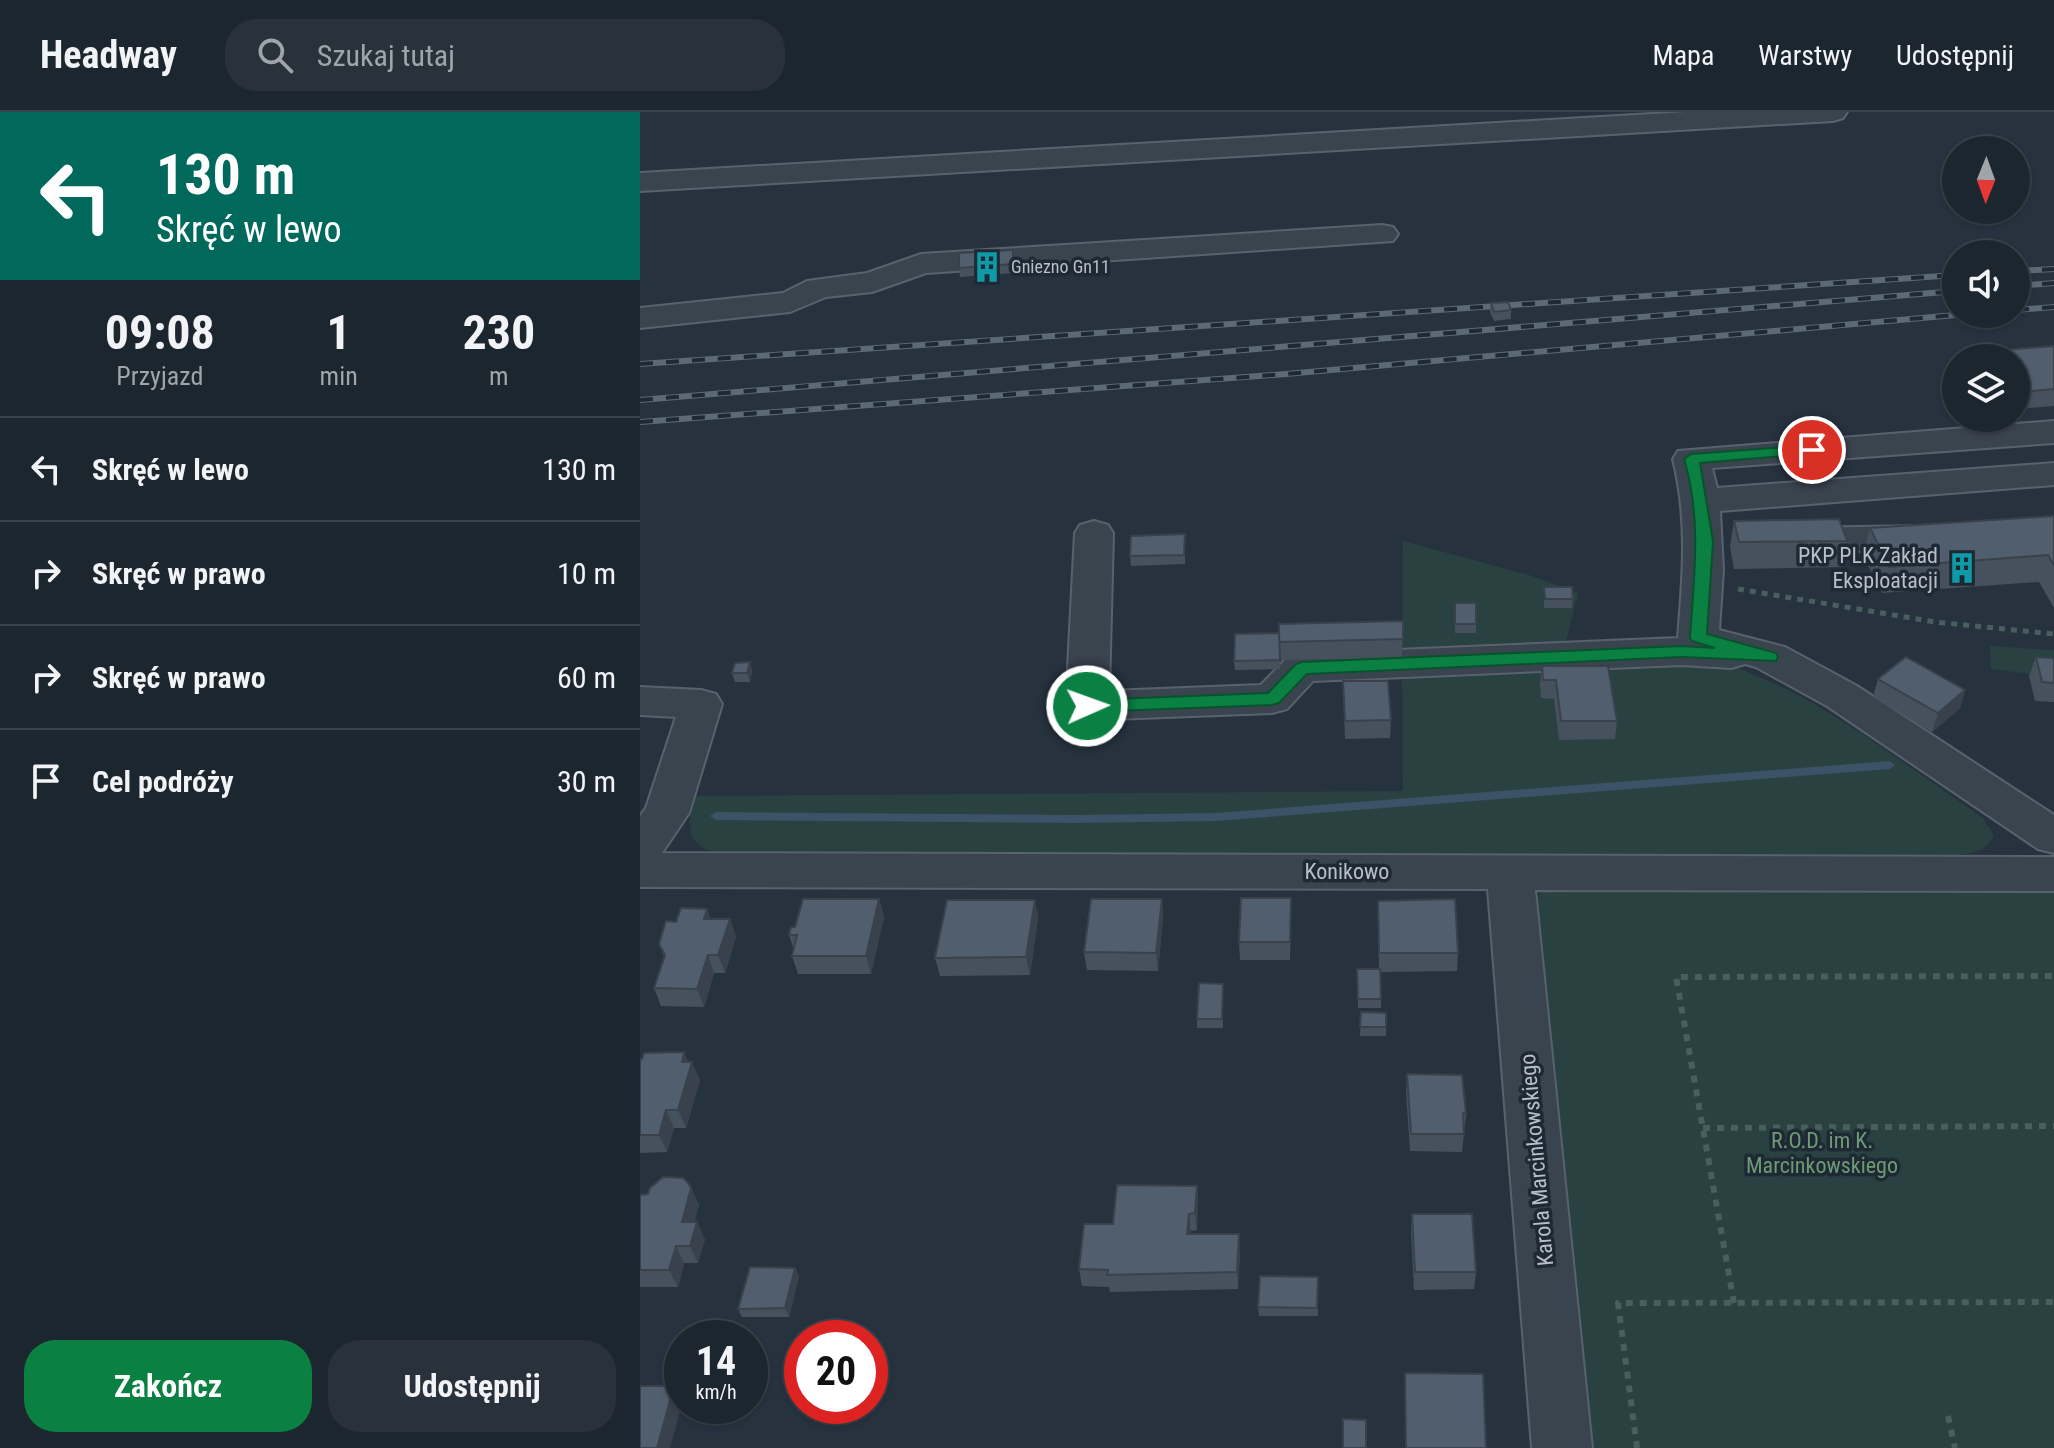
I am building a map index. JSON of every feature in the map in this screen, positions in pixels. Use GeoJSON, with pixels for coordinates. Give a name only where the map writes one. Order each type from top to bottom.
{"type":"FeatureCollection","features":[{"type":"Feature","properties":{"kind":"street"},"geometry":{"type":"LineString","coordinates":[[640,182],[1833,112]]}},
{"type":"Feature","properties":{"kind":"street"},"geometry":{"type":"LineString","coordinates":[[640,318],[790,302],[819,288],[872,282],[921,264],[1382,234]]}},
{"type":"Feature","properties":{"kind":"street"},"geometry":{"type":"LineString","coordinates":[[1732,541],[1700,501],[1691,459],[2054,432]]}},
{"type":"Feature","properties":{"kind":"street"},"geometry":{"type":"LineString","coordinates":[[1700,501],[2054,474]]}},
{"type":"Feature","properties":{"kind":"street"},"geometry":{"type":"LineString","coordinates":[[1094,533],[1087,706],[1272,699],[1302,668],[1681,651],[1770,657]]}},
{"type":"Feature","properties":{"kind":"street"},"geometry":{"type":"LineString","coordinates":[[1732,541],[1959,538]]}},
{"type":"Feature","properties":{"kind":"street"},"geometry":{"type":"LineString","coordinates":[[1732,541],[1704,583],[1698,638],[1770,657],[1842,696],[2054,837]]}},
{"type":"Feature","properties":{"kind":"street"},"geometry":{"type":"LineString","coordinates":[[640,701],[701,704],[667,813],[640,849]]}},
{"type":"Feature","properties":{"kind":"street"},"geometry":{"type":"LineString","coordinates":[[667,813],[702,870]]}},
{"type":"Feature","properties":{"kind":"street","name":"Konikowo"},"geometry":{"type":"LineString","coordinates":[[640,870],[2054,874]]}},
{"type":"Feature","properties":{"kind":"street","name":"Karola Marcinkowskiego"},"geometry":{"type":"LineString","coordinates":[[1510,871],[1562,1448]]}},
{"type":"Feature","properties":{"kind":"path"},"geometry":{"type":"LineString","coordinates":[[1704,583],[1897,618],[2054,634]]}},
{"type":"Feature","properties":{"kind":"path"},"geometry":{"type":"LineString","coordinates":[[1734,1303],[1676,977],[2054,976]]}},
{"type":"Feature","properties":{"kind":"path"},"geometry":{"type":"LineString","coordinates":[[1703,1128],[2054,1126]]}},
{"type":"Feature","properties":{"kind":"path"},"geometry":{"type":"LineString","coordinates":[[1637,1448],[1618,1303],[2054,1302]]}},
{"type":"Feature","properties":{"kind":"path"},"geometry":{"type":"LineString","coordinates":[[1948,1416],[1955,1448]]}},
{"type":"Feature","properties":{"kind":"green space"},"geometry":{"type":"Polygon","coordinates":[[[1403,541],[1529,575],[1578,593],[1564,649],[1402,658],[1403,541]]]}},
{"type":"Feature","properties":{"kind":"green space"},"geometry":{"type":"Polygon","coordinates":[[[1990,646],[2054,650],[2054,677],[1991,669],[1990,646]]]}},
{"type":"Feature","properties":{"kind":"green space"},"geometry":{"type":"Polygon","coordinates":[[[1716,661],[1787,690],[1855,729],[1983,818],[1994,835],[1986,846],[1976,852],[1950,856],[734,859],[708,851],[694,840],[691,833],[693,796],[1403,791],[1402,670],[1716,661]]]}},
{"type":"Feature","properties":{"kind":"green space","name":"R.O.D. im K. Marcinkowskiego"},"geometry":{"type":"Polygon","coordinates":[[[2054,883],[2054,1448],[1579,1448],[1532,905],[1541,892],[1558,887],[2054,883]]]}},
{"type":"Feature","properties":{"kind":"building"},"geometry":{"type":"Polygon","coordinates":[[[1013,250],[1013,264],[959,268],[959,253],[1013,250]]]}},
{"type":"Feature","properties":{"kind":"building"},"geometry":{"type":"Polygon","coordinates":[[[1508,302],[1511,310],[1494,312],[1491,303],[1508,302]]]}},
{"type":"Feature","properties":{"kind":"building"},"geometry":{"type":"Polygon","coordinates":[[[2054,346],[2054,389],[2032,391],[2030,388],[2030,348],[2054,346]]]}},
{"type":"Feature","properties":{"kind":"building"},"geometry":{"type":"Polygon","coordinates":[[[2054,516],[2054,566],[2048,555],[1889,567],[1870,528],[2054,516]]]}},
{"type":"Feature","properties":{"kind":"building"},"geometry":{"type":"Polygon","coordinates":[[[1839,519],[1847,541],[1739,542],[1734,521],[1839,519]]]}},
{"type":"Feature","properties":{"kind":"building"},"geometry":{"type":"Polygon","coordinates":[[[1185,534],[1184,555],[1130,556],[1131,536],[1185,534]]]}},
{"type":"Feature","properties":{"kind":"building"},"geometry":{"type":"Polygon","coordinates":[[[1544,587],[1572,587],[1573,599],[1545,599],[1544,587]]]}},
{"type":"Feature","properties":{"kind":"building"},"geometry":{"type":"Polygon","coordinates":[[[1455,603],[1476,603],[1476,624],[1455,624],[1455,603]]]}},
{"type":"Feature","properties":{"kind":"building"},"geometry":{"type":"Polygon","coordinates":[[[1403,621],[1403,639],[1279,642],[1279,624],[1403,621]]]}},
{"type":"Feature","properties":{"kind":"building"},"geometry":{"type":"Polygon","coordinates":[[[1279,633],[1280,660],[1234,661],[1235,634],[1279,633]]]}},
{"type":"Feature","properties":{"kind":"building"},"geometry":{"type":"Polygon","coordinates":[[[1906,657],[1965,690],[1938,713],[1878,679],[1906,657]]]}},
{"type":"Feature","properties":{"kind":"building"},"geometry":{"type":"Polygon","coordinates":[[[2036,657],[2054,658],[2054,683],[2042,682],[2036,657]]]}},
{"type":"Feature","properties":{"kind":"building"},"geometry":{"type":"Polygon","coordinates":[[[750,662],[747,673],[732,673],[735,663],[750,662]]]}},
{"type":"Feature","properties":{"kind":"building"},"geometry":{"type":"Polygon","coordinates":[[[1542,666],[1608,666],[1617,721],[1561,721],[1556,680],[1543,680],[1542,666]]]}},
{"type":"Feature","properties":{"kind":"building"},"geometry":{"type":"Polygon","coordinates":[[[1343,681],[1388,681],[1391,720],[1345,721],[1343,681]]]}},
{"type":"Feature","properties":{"kind":"building"},"geometry":{"type":"Polygon","coordinates":[[[1241,898],[1291,898],[1290,942],[1239,942],[1241,898]]]}},
{"type":"Feature","properties":{"kind":"building"},"geometry":{"type":"Polygon","coordinates":[[[803,899],[879,899],[866,956],[792,956],[797,935],[789,935],[791,927],[795,927],[803,899]]]}},
{"type":"Feature","properties":{"kind":"building"},"geometry":{"type":"Polygon","coordinates":[[[1091,899],[1162,899],[1156,953],[1084,952],[1091,899]]]}},
{"type":"Feature","properties":{"kind":"building"},"geometry":{"type":"Polygon","coordinates":[[[1455,899],[1458,953],[1379,953],[1378,901],[1455,899]]]}},
{"type":"Feature","properties":{"kind":"building"},"geometry":{"type":"Polygon","coordinates":[[[947,900],[1035,900],[1026,957],[935,958],[947,900]]]}},
{"type":"Feature","properties":{"kind":"building"},"geometry":{"type":"Polygon","coordinates":[[[681,908],[707,909],[704,919],[730,919],[718,955],[708,955],[697,989],[654,988],[665,955],[659,944],[666,921],[676,922],[681,908]]]}},
{"type":"Feature","properties":{"kind":"building"},"geometry":{"type":"Polygon","coordinates":[[[1357,969],[1380,969],[1381,999],[1358,999],[1357,969]]]}},
{"type":"Feature","properties":{"kind":"building"},"geometry":{"type":"Polygon","coordinates":[[[1199,983],[1223,984],[1222,1019],[1197,1019],[1199,983]]]}},
{"type":"Feature","properties":{"kind":"building"},"geometry":{"type":"Polygon","coordinates":[[[1361,1012],[1386,1013],[1386,1027],[1360,1027],[1361,1012]]]}},
{"type":"Feature","properties":{"kind":"building"},"geometry":{"type":"Polygon","coordinates":[[[684,1052],[682,1062],[692,1062],[678,1110],[666,1110],[659,1135],[640,1135],[640,1059],[644,1053],[684,1052]]]}},
{"type":"Feature","properties":{"kind":"building"},"geometry":{"type":"Polygon","coordinates":[[[1407,1074],[1462,1075],[1466,1114],[1463,1113],[1464,1134],[1411,1134],[1407,1074]]]}},
{"type":"Feature","properties":{"kind":"building"},"geometry":{"type":"Polygon","coordinates":[[[663,1177],[683,1178],[688,1183],[691,1188],[682,1222],[697,1222],[690,1246],[676,1246],[669,1270],[640,1270],[640,1195],[648,1194],[650,1188],[663,1177]]]}},
{"type":"Feature","properties":{"kind":"building"},"geometry":{"type":"Polygon","coordinates":[[[1117,1185],[1197,1186],[1195,1213],[1189,1214],[1187,1234],[1239,1234],[1237,1272],[1107,1275],[1108,1270],[1079,1269],[1084,1224],[1113,1224],[1117,1185]]]}},
{"type":"Feature","properties":{"kind":"building"},"geometry":{"type":"Polygon","coordinates":[[[1412,1214],[1472,1214],[1476,1272],[1415,1272],[1412,1214]]]}},
{"type":"Feature","properties":{"kind":"building"},"geometry":{"type":"Polygon","coordinates":[[[750,1267],[795,1268],[785,1308],[738,1309],[750,1267]]]}},
{"type":"Feature","properties":{"kind":"building"},"geometry":{"type":"Polygon","coordinates":[[[1260,1276],[1318,1277],[1317,1308],[1258,1307],[1260,1276]]]}},
{"type":"Feature","properties":{"kind":"building"},"geometry":{"type":"Polygon","coordinates":[[[1405,1373],[1483,1374],[1486,1448],[1406,1448],[1405,1373]]]}},
{"type":"Feature","properties":{"kind":"building"},"geometry":{"type":"Polygon","coordinates":[[[640,1386],[664,1386],[664,1422],[657,1448],[640,1448],[640,1386]]]}},
{"type":"Feature","properties":{"kind":"building"},"geometry":{"type":"Polygon","coordinates":[[[1343,1419],[1366,1420],[1366,1448],[1343,1448],[1343,1419]]]}},
{"type":"Feature","properties":{"kind":"waterway"},"geometry":{"type":"LineString","coordinates":[[716,816],[1216,817],[1890,765]]}},
{"type":"Feature","properties":{"kind":"railway"},"geometry":{"type":"LineString","coordinates":[[2030,270],[2054,269]]}},
{"type":"Feature","properties":{"kind":"railway"},"geometry":{"type":"LineString","coordinates":[[640,364],[1942,276]]}},
{"type":"Feature","properties":{"kind":"railway"},"geometry":{"type":"LineString","coordinates":[[2030,285],[2054,283]]}},
{"type":"Feature","properties":{"kind":"railway"},"geometry":{"type":"LineString","coordinates":[[640,400],[1942,292]]}},
{"type":"Feature","properties":{"kind":"railway"},"geometry":{"type":"LineString","coordinates":[[2030,309],[2054,307]]}},
{"type":"Feature","properties":{"kind":"railway"},"geometry":{"type":"LineString","coordinates":[[640,422],[1286,374],[1942,316]]}},
{"type":"Feature","properties":{"kind":"place","name":"Gniezno Gn11"},"geometry":{"type":"Point","coordinates":[987,267]}},
{"type":"Feature","properties":{"kind":"place","name":"PKP PLK Zakład Eksploatacji"},"geometry":{"type":"Point","coordinates":[1962,568]}},
{"type":"Feature","properties":{"kind":"route"},"geometry":{"type":"LineString","coordinates":[[1087,706],[1272,699],[1302,668],[1681,651],[1770,657],[1698,638],[1705,579],[1705,541],[1697,478],[1691,459],[1812,450]]}}]}
